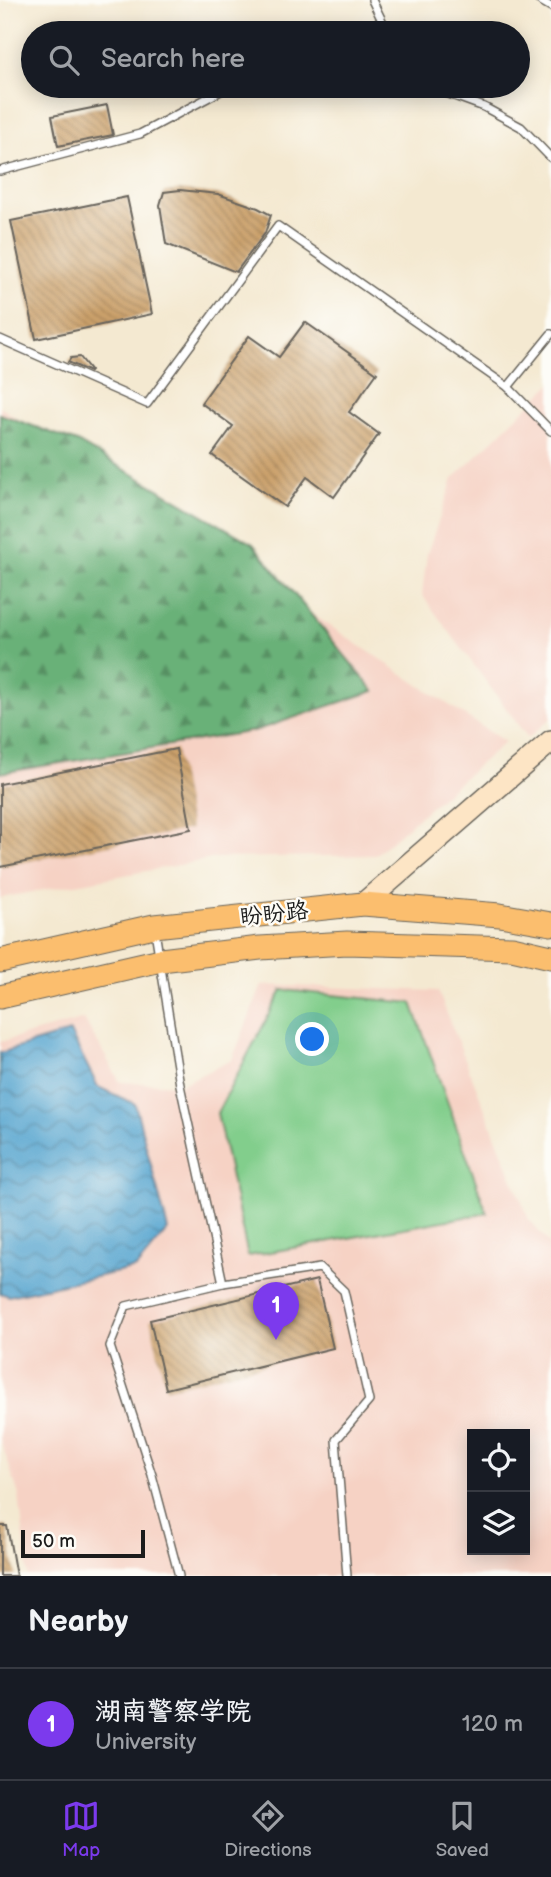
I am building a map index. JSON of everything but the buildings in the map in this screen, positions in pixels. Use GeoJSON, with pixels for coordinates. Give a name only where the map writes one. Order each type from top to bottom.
{"type":"FeatureCollection","features":[{"type":"Feature","properties":{"kind":"main road"},"geometry":{"type":"LineString","coordinates":[[363,904],[551,741]]}},
{"type":"Feature","properties":{"kind":"main road","name":"盼盼路"},"geometry":{"type":"LineString","coordinates":[[0,961],[154,926],[363,904],[499,915],[551,924]]}},
{"type":"Feature","properties":{"kind":"main road","name":"盼盼路"},"geometry":{"type":"LineString","coordinates":[[0,996],[161,960],[260,948],[347,943],[512,948],[551,957]]}},
{"type":"Feature","properties":{"kind":"lane"},"geometry":{"type":"LineString","coordinates":[[372,0],[382,21]]}},
{"type":"Feature","properties":{"kind":"lane"},"geometry":{"type":"LineString","coordinates":[[539,0],[551,7]]}},
{"type":"Feature","properties":{"kind":"lane"},"geometry":{"type":"LineString","coordinates":[[0,171],[140,134],[208,98]]}},
{"type":"Feature","properties":{"kind":"lane"},"geometry":{"type":"LineString","coordinates":[[460,98],[484,107],[521,127],[551,158]]}},
{"type":"Feature","properties":{"kind":"lane"},"geometry":{"type":"LineString","coordinates":[[0,339],[147,404],[278,226],[508,387],[551,430]]}},
{"type":"Feature","properties":{"kind":"lane"},"geometry":{"type":"LineString","coordinates":[[508,387],[551,334]]}},
{"type":"Feature","properties":{"kind":"lane"},"geometry":{"type":"LineString","coordinates":[[154,926],[180,1085],[223,1283]]}},
{"type":"Feature","properties":{"kind":"lane"},"geometry":{"type":"LineString","coordinates":[[179,1576],[152,1475],[110,1346],[126,1306],[223,1283],[320,1268],[344,1291],[369,1401],[336,1440],[347,1576]]}},
{"type":"Feature","properties":{"kind":"shaded area"},"geometry":{"type":"Polygon","coordinates":[[[551,384],[551,718],[528,738],[422,595],[427,554],[453,479],[551,384]]]}},
{"type":"Feature","properties":{"kind":"shaded area"},"geometry":{"type":"Polygon","coordinates":[[[0,407],[505,742],[375,855],[217,858],[0,898],[0,407]]]}},
{"type":"Feature","properties":{"kind":"shaded area"},"geometry":{"type":"Polygon","coordinates":[[[262,985],[438,991],[529,1220],[551,1246],[551,1576],[28,1576],[19,1495],[0,1439],[0,1042],[84,1019],[120,1082],[180,1085],[232,1060],[262,985]]]}},
{"type":"Feature","properties":{"kind":"green space"},"geometry":{"type":"Polygon","coordinates":[[[0,414],[77,442],[253,544],[374,691],[254,731],[0,773],[0,414]]]}},
{"type":"Feature","properties":{"kind":"green space"},"geometry":{"type":"Polygon","coordinates":[[[282,990],[412,1003],[487,1213],[248,1256],[217,1113],[282,990]]]}},
{"type":"Feature","properties":{"kind":"water"},"geometry":{"type":"Polygon","coordinates":[[[70,1032],[98,1087],[135,1104],[168,1230],[136,1268],[9,1296],[0,1293],[0,1053],[70,1032]]]}},
{"type":"Feature","properties":{"kind":"place","name":"湖南警察学院"},"geometry":{"type":"Point","coordinates":[276,1340]}}]}
